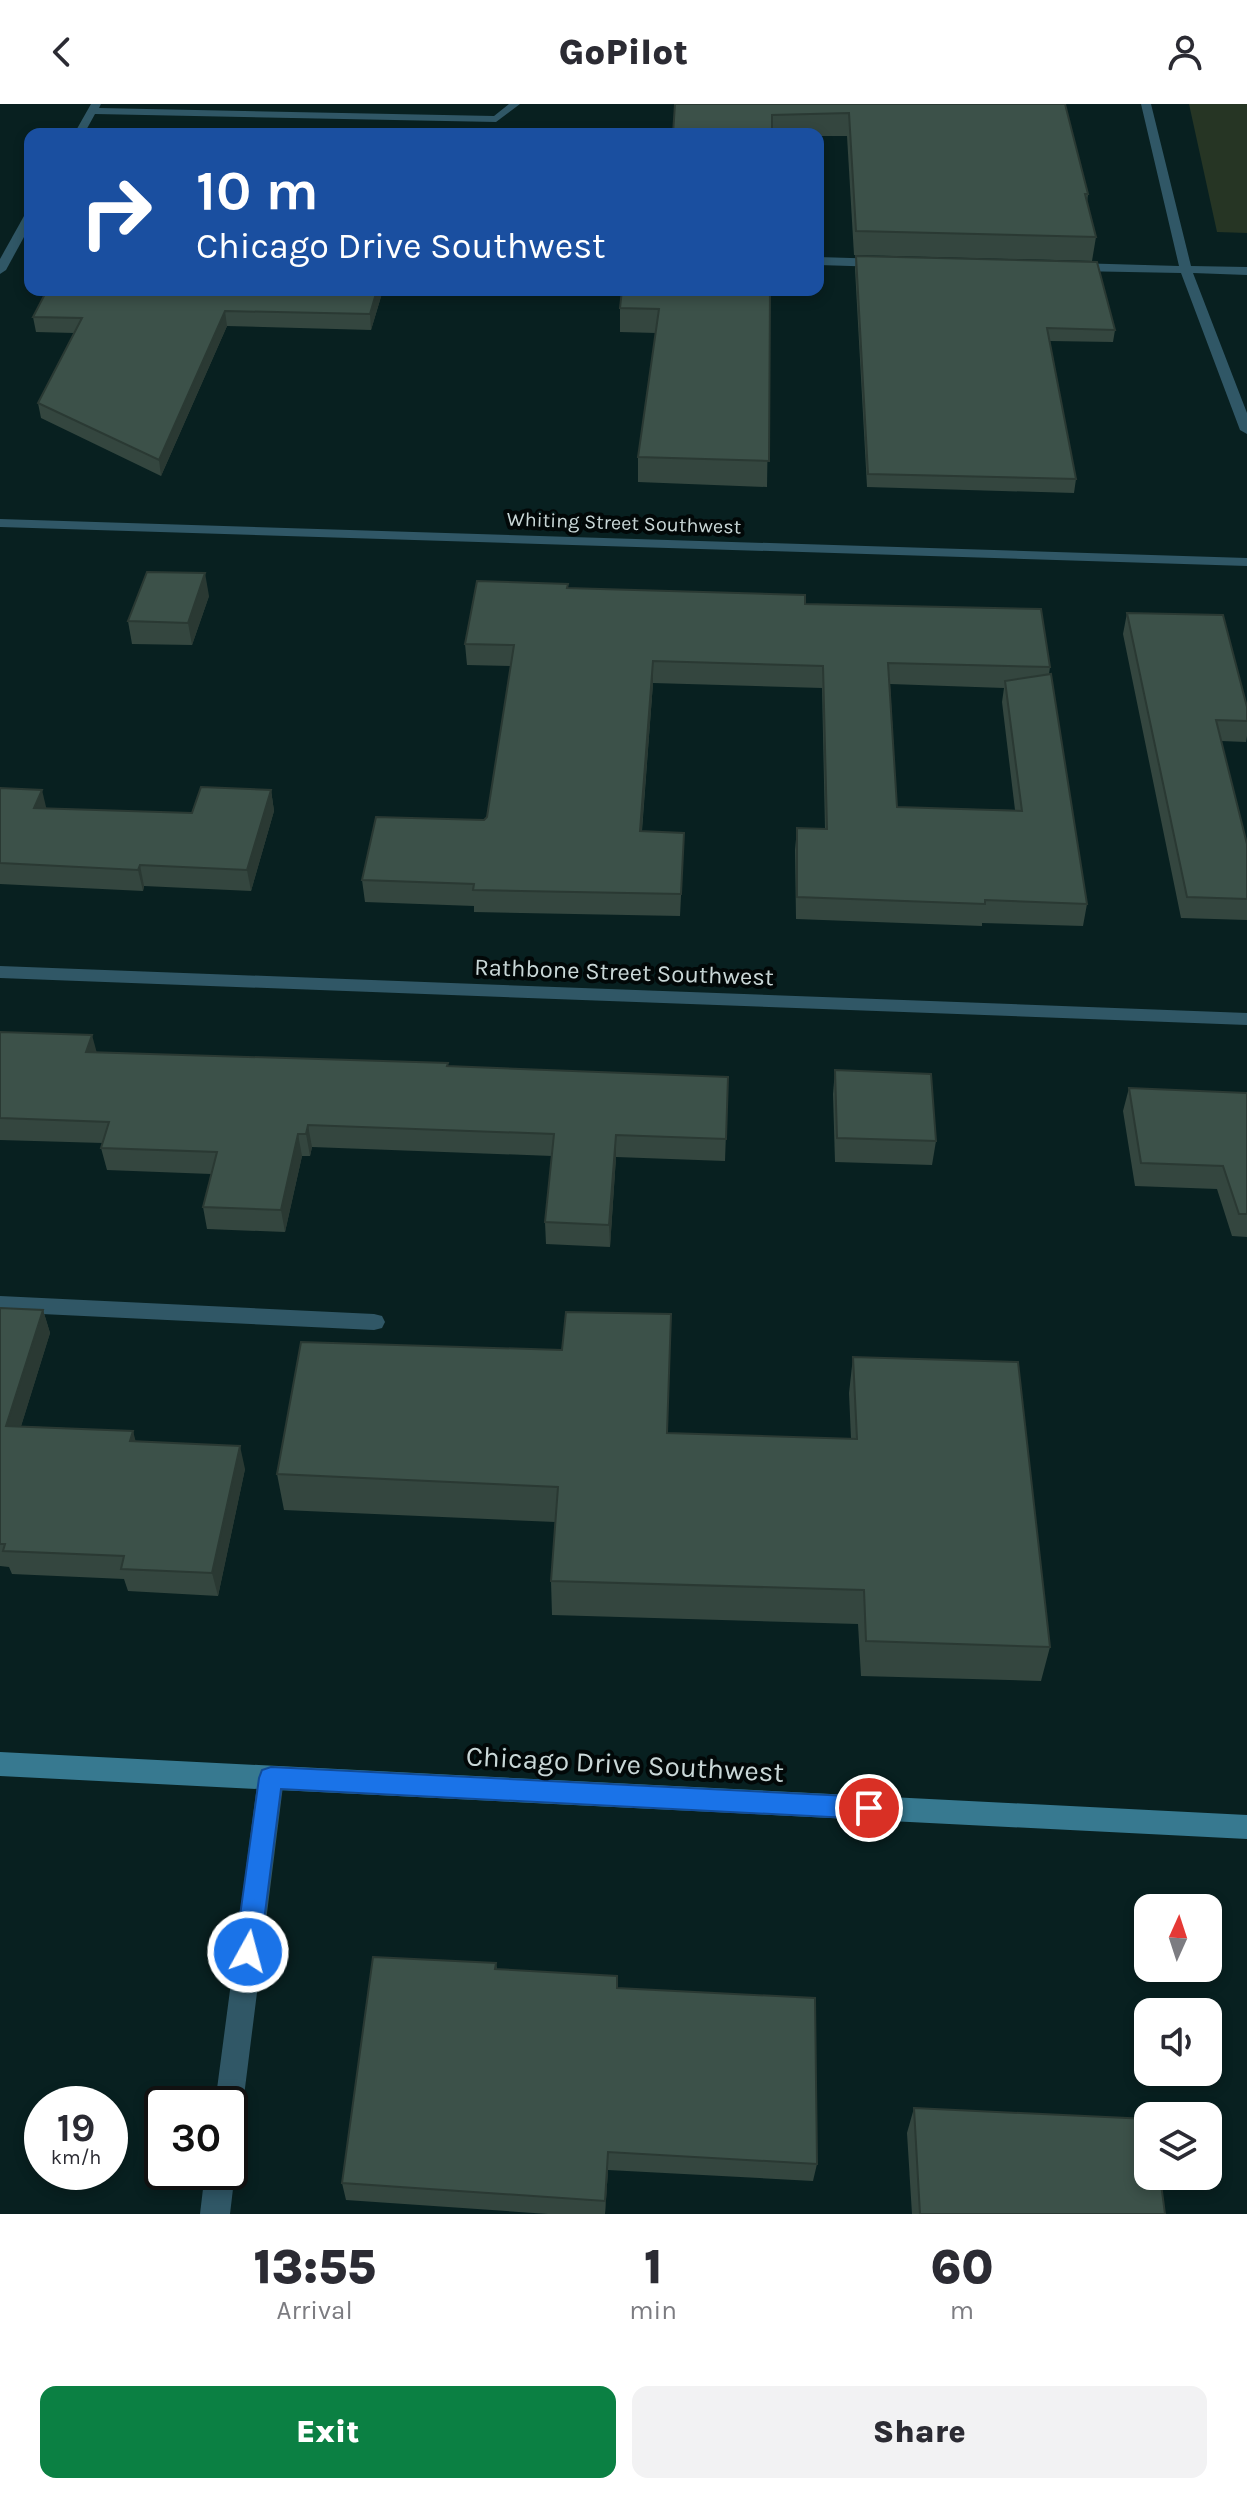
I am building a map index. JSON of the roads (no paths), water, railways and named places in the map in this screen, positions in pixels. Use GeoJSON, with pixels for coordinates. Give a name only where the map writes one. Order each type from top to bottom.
{"type":"FeatureCollection","features":[{"type":"Feature","properties":{"kind":"main road","name":"Chicago Drive Southwest"},"geometry":{"type":"LineString","coordinates":[[0,1764],[1247,1827]]}},
{"type":"Feature","properties":{"kind":"street"},"geometry":{"type":"LineString","coordinates":[[82,128],[94,107],[496,119],[515,104]]}},
{"type":"Feature","properties":{"kind":"street"},"geometry":{"type":"LineString","coordinates":[[1146,104],[1186,270],[1241,400],[1247,430]]}},
{"type":"Feature","properties":{"kind":"street"},"geometry":{"type":"LineString","coordinates":[[0,270],[24,226]]}},
{"type":"Feature","properties":{"kind":"street"},"geometry":{"type":"LineString","coordinates":[[0,243],[24,243]]}},
{"type":"Feature","properties":{"kind":"street"},"geometry":{"type":"LineString","coordinates":[[824,261],[895,263]]}},
{"type":"Feature","properties":{"kind":"street"},"geometry":{"type":"LineString","coordinates":[[1063,267],[1247,271]]}},
{"type":"Feature","properties":{"kind":"street","name":"Whiting Street Southwest"},"geometry":{"type":"LineString","coordinates":[[0,523],[1247,562]]}},
{"type":"Feature","properties":{"kind":"street","name":"Rathbone Street Southwest"},"geometry":{"type":"LineString","coordinates":[[0,972],[1247,1019]]}},
{"type":"Feature","properties":{"kind":"street"},"geometry":{"type":"LineString","coordinates":[[0,1304],[374,1322]]}},
{"type":"Feature","properties":{"kind":"street"},"geometry":{"type":"LineString","coordinates":[[231,2086],[271,1778]]}},
{"type":"Feature","properties":{"kind":"street"},"geometry":{"type":"LineString","coordinates":[[215,2214],[218,2190]]}}]}
